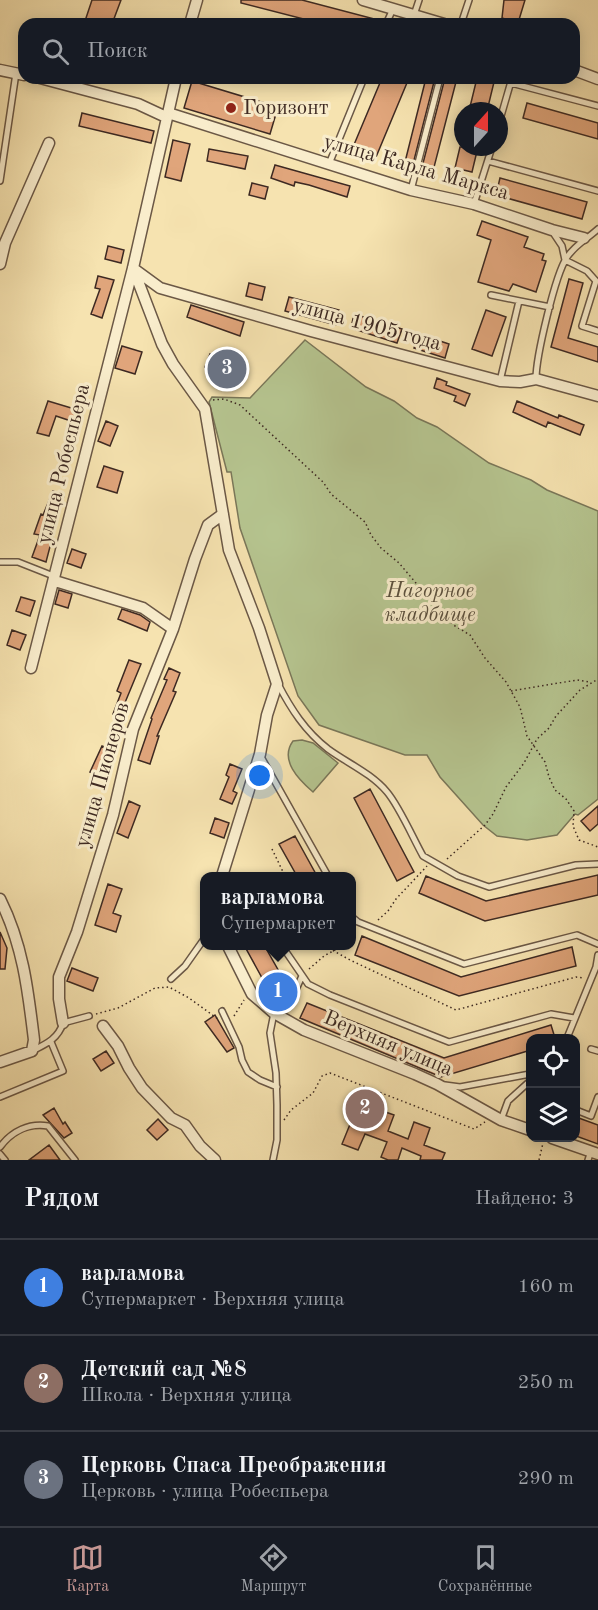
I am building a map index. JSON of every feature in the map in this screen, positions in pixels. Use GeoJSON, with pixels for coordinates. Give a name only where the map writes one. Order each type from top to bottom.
{"type":"FeatureCollection","features":[{"type":"Feature","properties":{"kind":"street"},"geometry":{"type":"LineString","coordinates":[[192,18],[197,0]]}},
{"type":"Feature","properties":{"kind":"street"},"geometry":{"type":"LineString","coordinates":[[363,0],[424,18]]}},
{"type":"Feature","properties":{"kind":"street"},"geometry":{"type":"LineString","coordinates":[[0,70],[18,74]]}},
{"type":"Feature","properties":{"kind":"street"},"geometry":{"type":"LineString","coordinates":[[580,72],[598,79]]}},
{"type":"Feature","properties":{"kind":"street","name":"улица Карла Маркса"},"geometry":{"type":"LineString","coordinates":[[63,84],[138,104],[411,190],[474,204],[552,230],[584,238]]}},
{"type":"Feature","properties":{"kind":"street","name":"улица Робеспьера"},"geometry":{"type":"LineString","coordinates":[[31,668],[56,579],[133,268],[175,84]]}},
{"type":"Feature","properties":{"kind":"street"},"geometry":{"type":"LineString","coordinates":[[0,264],[5,243],[49,143]]}},
{"type":"Feature","properties":{"kind":"street"},"geometry":{"type":"LineString","coordinates":[[133,268],[162,344],[173,364],[205,409],[229,550],[259,628],[277,684],[267,715],[260,754],[223,872]]}},
{"type":"Feature","properties":{"kind":"street","name":"улица 1905 года"},"geometry":{"type":"LineString","coordinates":[[133,268],[160,288],[311,331],[500,381],[520,382],[536,379],[598,396]]}},
{"type":"Feature","properties":{"kind":"street","name":"улица Пионеров"},"geometry":{"type":"LineString","coordinates":[[63,1023],[59,999],[59,977],[77,932],[113,815],[133,729],[173,629],[208,525],[223,514]]}},
{"type":"Feature","properties":{"kind":"street"},"geometry":{"type":"LineString","coordinates":[[56,579],[143,608],[173,629]]}},
{"type":"Feature","properties":{"kind":"street"},"geometry":{"type":"LineString","coordinates":[[0,899],[21,951],[34,1040],[32,1051],[0,1062]]}},
{"type":"Feature","properties":{"kind":"street","name":"Верхняя улица"},"geometry":{"type":"LineString","coordinates":[[230,950],[251,992],[274,1012],[304,1030],[437,1084],[501,1120],[526,1128]]}},
{"type":"Feature","properties":{"kind":"street"},"geometry":{"type":"LineString","coordinates":[[103,1026],[118,1046],[129,1068],[148,1096],[171,1118],[185,1125],[200,1146],[214,1160]]}},
{"type":"Feature","properties":{"kind":"street"},"geometry":{"type":"LineString","coordinates":[[554,1142],[592,1155]]}},
{"type":"Feature","properties":{"kind":"lane"},"geometry":{"type":"LineString","coordinates":[[414,15],[418,0]]}},
{"type":"Feature","properties":{"kind":"lane"},"geometry":{"type":"LineString","coordinates":[[463,18],[469,0]]}},
{"type":"Feature","properties":{"kind":"lane"},"geometry":{"type":"LineString","coordinates":[[389,18],[393,9]]}},
{"type":"Feature","properties":{"kind":"lane"},"geometry":{"type":"LineString","coordinates":[[0,181],[18,84]]}},
{"type":"Feature","properties":{"kind":"lane"},"geometry":{"type":"LineString","coordinates":[[328,164],[361,84]]}},
{"type":"Feature","properties":{"kind":"lane"},"geometry":{"type":"LineString","coordinates":[[411,190],[438,84]]}},
{"type":"Feature","properties":{"kind":"lane"},"geometry":{"type":"LineString","coordinates":[[505,102],[511,84]]}},
{"type":"Feature","properties":{"kind":"lane"},"geometry":{"type":"LineString","coordinates":[[525,84],[598,106]]}},
{"type":"Feature","properties":{"kind":"lane"},"geometry":{"type":"LineString","coordinates":[[474,204],[489,156]]}},
{"type":"Feature","properties":{"kind":"lane"},"geometry":{"type":"LineString","coordinates":[[488,161],[598,191]]}},
{"type":"Feature","properties":{"kind":"lane"},"geometry":{"type":"LineString","coordinates":[[536,379],[536,365],[550,307],[565,260],[584,238],[598,229]]}},
{"type":"Feature","properties":{"kind":"lane"},"geometry":{"type":"LineString","coordinates":[[552,230],[562,246],[565,260]]}},
{"type":"Feature","properties":{"kind":"lane"},"geometry":{"type":"LineString","coordinates":[[565,260],[587,271],[596,281],[582,326],[598,330]]}},
{"type":"Feature","properties":{"kind":"lane"},"geometry":{"type":"LineString","coordinates":[[491,295],[550,307]]}},
{"type":"Feature","properties":{"kind":"lane"},"geometry":{"type":"LineString","coordinates":[[500,381],[519,301]]}},
{"type":"Feature","properties":{"kind":"lane"},"geometry":{"type":"LineString","coordinates":[[0,562],[18,562],[56,579]]}},
{"type":"Feature","properties":{"kind":"lane"},"geometry":{"type":"LineString","coordinates":[[277,684],[290,707],[310,734],[388,792],[423,856],[438,866],[489,887],[576,865],[598,864]]}},
{"type":"Feature","properties":{"kind":"lane"},"geometry":{"type":"LineString","coordinates":[[260,754],[326,872]]}},
{"type":"Feature","properties":{"kind":"lane"},"geometry":{"type":"LineString","coordinates":[[356,921],[464,964],[577,936],[598,944]]}},
{"type":"Feature","properties":{"kind":"lane"},"geometry":{"type":"LineString","coordinates":[[171,979],[185,966],[200,945]]}},
{"type":"Feature","properties":{"kind":"lane"},"geometry":{"type":"LineString","coordinates":[[285,950],[308,984],[330,995],[449,1042],[551,1014],[574,1018]]}},
{"type":"Feature","properties":{"kind":"lane"},"geometry":{"type":"LineString","coordinates":[[568,1034],[597,968],[598,955]]}},
{"type":"Feature","properties":{"kind":"lane"},"geometry":{"type":"LineString","coordinates":[[273,1160],[277,1140],[277,1087],[270,1033],[274,1012],[293,996],[302,976]]}},
{"type":"Feature","properties":{"kind":"lane"},"geometry":{"type":"LineString","coordinates":[[222,1011],[249,1072],[260,1080],[277,1087]]}},
{"type":"Feature","properties":{"kind":"lane"},"geometry":{"type":"LineString","coordinates":[[32,1051],[51,1042],[61,1030],[63,1023],[89,1016]]}},
{"type":"Feature","properties":{"kind":"lane"},"geometry":{"type":"LineString","coordinates":[[0,1097],[63,1071],[51,1042]]}},
{"type":"Feature","properties":{"kind":"lane"},"geometry":{"type":"LineString","coordinates":[[591,1049],[598,1051]]}},
{"type":"Feature","properties":{"kind":"lane"},"geometry":{"type":"LineString","coordinates":[[437,1084],[460,1087],[526,1075]]}},
{"type":"Feature","properties":{"kind":"lane"},"geometry":{"type":"LineString","coordinates":[[501,1120],[508,1101],[526,1085]]}},
{"type":"Feature","properties":{"kind":"lane"},"geometry":{"type":"LineString","coordinates":[[580,1112],[591,1116],[598,1097]]}},
{"type":"Feature","properties":{"kind":"lane"},"geometry":{"type":"LineString","coordinates":[[0,1147],[14,1132],[35,1124],[48,1126],[75,1160]]}},
{"type":"Feature","properties":{"kind":"lane"},"geometry":{"type":"LineString","coordinates":[[0,1154],[5,1160]]}},
{"type":"Feature","properties":{"kind":"path"},"geometry":{"type":"LineString","coordinates":[[200,401],[224,399],[236,402],[249,413],[323,482],[331,494],[365,522],[381,548],[393,556],[443,615],[470,635],[520,707],[522,722],[534,747],[545,762],[555,790],[566,799],[574,812],[573,826],[579,840],[598,847]]}},
{"type":"Feature","properties":{"kind":"path"},"geometry":{"type":"LineString","coordinates":[[438,866],[485,825],[537,739],[549,728],[567,703],[598,679]]}},
{"type":"Feature","properties":{"kind":"path"},"geometry":{"type":"LineString","coordinates":[[511,691],[577,680],[590,683]]}},
{"type":"Feature","properties":{"kind":"path"},"geometry":{"type":"LineString","coordinates":[[272,849],[283,872]]}},
{"type":"Feature","properties":{"kind":"path"},"geometry":{"type":"LineString","coordinates":[[377,921],[431,861]]}},
{"type":"Feature","properties":{"kind":"path"},"geometry":{"type":"LineString","coordinates":[[302,976],[324,956],[334,951],[456,1010],[576,977],[591,978]]}},
{"type":"Feature","properties":{"kind":"path"},"geometry":{"type":"LineString","coordinates":[[89,1016],[118,1008],[155,988],[169,987],[201,1006],[216,1020],[232,1018],[240,1004],[251,992]]}},
{"type":"Feature","properties":{"kind":"path"},"geometry":{"type":"LineString","coordinates":[[284,1121],[291,1110],[313,1093],[322,1076],[330,1073],[474,1129],[486,1121],[489,1113]]}},
{"type":"Feature","properties":{"kind":"path"},"geometry":{"type":"LineString","coordinates":[[539,1160],[547,1142]]}},
{"type":"Feature","properties":{"kind":"green space","name":"Нагорное кладбище"},"geometry":{"type":"Polygon","coordinates":[[[305,340],[366,387],[394,401],[417,418],[437,427],[489,463],[598,511],[598,799],[578,815],[575,814],[557,835],[527,840],[497,836],[483,825],[440,777],[427,755],[405,755],[319,725],[298,696],[240,528],[231,472],[227,472],[209,402],[212,397],[250,398],[305,340]]]}},
{"type":"Feature","properties":{"kind":"green space"},"geometry":{"type":"Polygon","coordinates":[[[302,740],[313,743],[338,763],[313,792],[297,776],[289,762],[289,748],[293,741],[302,740]]]}},
{"type":"Feature","properties":{"kind":"building"},"geometry":{"type":"Polygon","coordinates":[[[92,0],[121,0],[114,18],[86,18],[92,0]]]}},
{"type":"Feature","properties":{"kind":"building"},"geometry":{"type":"Polygon","coordinates":[[[241,0],[302,0],[371,18],[300,18],[241,3],[241,0]]]}},
{"type":"Feature","properties":{"kind":"building"},"geometry":{"type":"Polygon","coordinates":[[[504,0],[525,0],[520,18],[502,18],[504,0]]]}},
{"type":"Feature","properties":{"kind":"building","name":"Горизонт"},"geometry":{"type":"Polygon","coordinates":[[[191,84],[202,84],[278,107],[270,134],[184,108],[191,84]]]}},
{"type":"Feature","properties":{"kind":"building"},"geometry":{"type":"Polygon","coordinates":[[[379,84],[406,84],[376,157],[353,147],[379,84]]]}},
{"type":"Feature","properties":{"kind":"building"},"geometry":{"type":"Polygon","coordinates":[[[424,84],[433,84],[412,168],[404,166],[424,84]]]}},
{"type":"Feature","properties":{"kind":"building"},"geometry":{"type":"Polygon","coordinates":[[[443,84],[455,84],[432,175],[421,171],[443,84]]]}},
{"type":"Feature","properties":{"kind":"building"},"geometry":{"type":"Polygon","coordinates":[[[476,84],[494,84],[489,102],[471,102],[476,84]]]}},
{"type":"Feature","properties":{"kind":"building"},"geometry":{"type":"Polygon","coordinates":[[[527,103],[598,123],[598,139],[523,118],[527,103]]]}},
{"type":"Feature","properties":{"kind":"building"},"geometry":{"type":"Polygon","coordinates":[[[82,113],[154,131],[151,143],[79,126],[82,113]]]}},
{"type":"Feature","properties":{"kind":"building"},"geometry":{"type":"Polygon","coordinates":[[[173,140],[190,144],[181,181],[165,177],[173,140]]]}},
{"type":"Feature","properties":{"kind":"building"},"geometry":{"type":"Polygon","coordinates":[[[209,149],[248,156],[245,169],[207,161],[209,149]]]}},
{"type":"Feature","properties":{"kind":"building"},"geometry":{"type":"Polygon","coordinates":[[[458,156],[476,156],[472,172],[455,168],[458,156]]]}},
{"type":"Feature","properties":{"kind":"building"},"geometry":{"type":"Polygon","coordinates":[[[275,165],[350,186],[347,197],[309,185],[295,182],[294,186],[271,178],[275,165]]]}},
{"type":"Feature","properties":{"kind":"building"},"geometry":{"type":"Polygon","coordinates":[[[500,178],[587,202],[582,219],[496,195],[500,178]]]}},
{"type":"Feature","properties":{"kind":"building"},"geometry":{"type":"Polygon","coordinates":[[[252,183],[268,187],[265,199],[249,195],[252,183]]]}},
{"type":"Feature","properties":{"kind":"building"},"geometry":{"type":"Polygon","coordinates":[[[482,221],[528,237],[524,247],[544,254],[542,260],[546,261],[536,292],[513,284],[509,291],[478,282],[491,240],[477,235],[482,221]]]}},
{"type":"Feature","properties":{"kind":"building"},"geometry":{"type":"Polygon","coordinates":[[[108,246],[124,250],[121,263],[105,259],[108,246]]]}},
{"type":"Feature","properties":{"kind":"building"},"geometry":{"type":"Polygon","coordinates":[[[98,276],[114,280],[102,318],[91,314],[100,289],[95,288],[98,276]]]}},
{"type":"Feature","properties":{"kind":"building"},"geometry":{"type":"Polygon","coordinates":[[[569,279],[583,283],[568,338],[598,347],[598,362],[551,347],[569,279]]]}},
{"type":"Feature","properties":{"kind":"building"},"geometry":{"type":"Polygon","coordinates":[[[249,283],[265,287],[262,300],[246,296],[249,283]]]}},
{"type":"Feature","properties":{"kind":"building"},"geometry":{"type":"Polygon","coordinates":[[[289,297],[339,310],[336,325],[285,311],[289,297]]]}},
{"type":"Feature","properties":{"kind":"building"},"geometry":{"type":"Polygon","coordinates":[[[191,305],[244,322],[240,336],[187,317],[191,305]]]}},
{"type":"Feature","properties":{"kind":"building"},"geometry":{"type":"Polygon","coordinates":[[[486,310],[506,317],[492,356],[472,349],[486,310]]]}},
{"type":"Feature","properties":{"kind":"building"},"geometry":{"type":"Polygon","coordinates":[[[354,314],[402,329],[397,343],[351,328],[354,314]]]}},
{"type":"Feature","properties":{"kind":"building"},"geometry":{"type":"Polygon","coordinates":[[[419,334],[449,344],[445,358],[414,348],[419,334]]]}},
{"type":"Feature","properties":{"kind":"building"},"geometry":{"type":"Polygon","coordinates":[[[122,346],[142,352],[135,374],[115,368],[122,346]]]}},
{"type":"Feature","properties":{"kind":"building"},"geometry":{"type":"Polygon","coordinates":[[[210,354],[226,360],[228,355],[243,361],[241,367],[247,370],[242,382],[235,379],[233,385],[218,379],[220,373],[205,367],[210,354]]]}},
{"type":"Feature","properties":{"kind":"building"},"geometry":{"type":"Polygon","coordinates":[[[437,378],[447,382],[446,385],[470,394],[465,406],[454,401],[456,396],[434,388],[437,378]]]}},
{"type":"Feature","properties":{"kind":"building"},"geometry":{"type":"Polygon","coordinates":[[[48,401],[78,410],[74,422],[56,416],[49,436],[37,433],[48,401]]]}},
{"type":"Feature","properties":{"kind":"building"},"geometry":{"type":"Polygon","coordinates":[[[517,401],[558,418],[559,415],[584,425],[580,435],[548,422],[546,427],[513,412],[517,401]]]}},
{"type":"Feature","properties":{"kind":"building"},"geometry":{"type":"Polygon","coordinates":[[[106,421],[118,426],[110,446],[98,441],[106,421]]]}},
{"type":"Feature","properties":{"kind":"building"},"geometry":{"type":"Polygon","coordinates":[[[104,466],[123,472],[117,493],[97,487],[104,466]]]}},
{"type":"Feature","properties":{"kind":"building"},"geometry":{"type":"Polygon","coordinates":[[[53,491],[64,496],[55,519],[57,520],[46,562],[32,557],[40,535],[34,534],[53,491]]]}},
{"type":"Feature","properties":{"kind":"building"},"geometry":{"type":"Polygon","coordinates":[[[72,549],[86,554],[81,568],[67,563],[72,549]]]}},
{"type":"Feature","properties":{"kind":"building"},"geometry":{"type":"Polygon","coordinates":[[[59,590],[72,594],[68,608],[55,604],[59,590]]]}},
{"type":"Feature","properties":{"kind":"building"},"geometry":{"type":"Polygon","coordinates":[[[21,597],[35,601],[30,616],[16,611],[21,597]]]}},
{"type":"Feature","properties":{"kind":"building"},"geometry":{"type":"Polygon","coordinates":[[[122,609],[140,615],[150,622],[147,631],[118,619],[122,609]]]}},
{"type":"Feature","properties":{"kind":"building"},"geometry":{"type":"Polygon","coordinates":[[[12,630],[26,635],[20,650],[7,645],[12,630]]]}},
{"type":"Feature","properties":{"kind":"building"},"geometry":{"type":"Polygon","coordinates":[[[129,660],[141,664],[124,705],[129,707],[124,718],[113,714],[121,693],[117,691],[129,660]]]}},
{"type":"Feature","properties":{"kind":"building"},"geometry":{"type":"Polygon","coordinates":[[[169,668],[180,673],[173,691],[176,692],[157,736],[159,736],[150,764],[138,760],[151,718],[167,680],[164,679],[169,668]]]}},
{"type":"Feature","properties":{"kind":"building"},"geometry":{"type":"Polygon","coordinates":[[[102,746],[114,751],[102,776],[90,772],[102,746]]]}},
{"type":"Feature","properties":{"kind":"building"},"geometry":{"type":"Polygon","coordinates":[[[230,764],[242,769],[233,791],[237,793],[232,804],[220,799],[229,777],[226,775],[230,764]]]}},
{"type":"Feature","properties":{"kind":"building"},"geometry":{"type":"Polygon","coordinates":[[[370,789],[414,872],[397,881],[354,798],[370,789]]]}},
{"type":"Feature","properties":{"kind":"building"},"geometry":{"type":"Polygon","coordinates":[[[129,801],[140,806],[128,838],[117,833],[129,801]]]}},
{"type":"Feature","properties":{"kind":"building"},"geometry":{"type":"Polygon","coordinates":[[[598,806],[598,824],[590,831],[581,821],[598,806]]]}},
{"type":"Feature","properties":{"kind":"building"},"geometry":{"type":"Polygon","coordinates":[[[215,818],[229,823],[224,838],[210,833],[215,818]]]}},
{"type":"Feature","properties":{"kind":"building"},"geometry":{"type":"Polygon","coordinates":[[[295,836],[315,872],[295,872],[279,844],[295,836]]]}},
{"type":"Feature","properties":{"kind":"building"},"geometry":{"type":"Polygon","coordinates":[[[598,875],[598,895],[485,921],[419,893],[426,876],[486,901],[598,875]]]}},
{"type":"Feature","properties":{"kind":"building"},"geometry":{"type":"Polygon","coordinates":[[[108,884],[122,889],[113,913],[121,916],[116,932],[95,925],[108,884]]]}},
{"type":"Feature","properties":{"kind":"building"},"geometry":{"type":"Polygon","coordinates":[[[0,932],[7,948],[5,969],[0,969],[0,932]]]}},
{"type":"Feature","properties":{"kind":"building"},"geometry":{"type":"Polygon","coordinates":[[[362,936],[461,977],[572,947],[576,966],[459,996],[355,955],[362,936]]]}},
{"type":"Feature","properties":{"kind":"building"},"geometry":{"type":"Polygon","coordinates":[[[247,950],[267,950],[289,989],[273,998],[247,950]]]}},
{"type":"Feature","properties":{"kind":"building"},"geometry":{"type":"Polygon","coordinates":[[[72,968],[98,978],[93,991],[67,981],[72,968]]]}},
{"type":"Feature","properties":{"kind":"building"},"geometry":{"type":"Polygon","coordinates":[[[307,1003],[444,1058],[551,1025],[554,1034],[526,1034],[526,1052],[441,1077],[300,1018],[307,1003]]]}},
{"type":"Feature","properties":{"kind":"building"},"geometry":{"type":"Polygon","coordinates":[[[215,1015],[234,1048],[227,1052],[205,1022],[215,1015]]]}},
{"type":"Feature","properties":{"kind":"building"},"geometry":{"type":"Polygon","coordinates":[[[106,1051],[114,1063],[101,1071],[93,1059],[106,1051]]]}},
{"type":"Feature","properties":{"kind":"building"},"geometry":{"type":"Polygon","coordinates":[[[54,1108],[63,1124],[65,1122],[72,1133],[64,1138],[43,1115],[54,1108]]]}},
{"type":"Feature","properties":{"kind":"building"},"geometry":{"type":"Polygon","coordinates":[[[377,1109],[394,1115],[388,1131],[408,1139],[414,1122],[430,1128],[424,1145],[445,1153],[442,1160],[420,1160],[421,1156],[402,1148],[398,1160],[388,1160],[381,1157],[387,1142],[365,1134],[358,1150],[342,1144],[353,1117],[372,1124],[377,1109]]]}},
{"type":"Feature","properties":{"kind":"building"},"geometry":{"type":"Polygon","coordinates":[[[580,1118],[598,1125],[598,1144],[580,1137],[580,1118]]]}},
{"type":"Feature","properties":{"kind":"building"},"geometry":{"type":"Polygon","coordinates":[[[158,1119],[168,1130],[157,1140],[147,1130],[158,1119]]]}},
{"type":"Feature","properties":{"kind":"building"},"geometry":{"type":"Polygon","coordinates":[[[49,1145],[60,1160],[29,1160],[49,1145]]]}},
{"type":"Feature","properties":{"kind":"place","name":"Горизонт"},"geometry":{"type":"Point","coordinates":[231,108]}},
{"type":"Feature","properties":{"kind":"place","name":"Церковь Спаса Преображения"},"geometry":{"type":"Point","coordinates":[227,369]}},
{"type":"Feature","properties":{"kind":"place","name":"варламова"},"geometry":{"type":"Point","coordinates":[278,992]}},
{"type":"Feature","properties":{"kind":"place","name":"Детский сад №8"},"geometry":{"type":"Point","coordinates":[365,1109]}}]}
